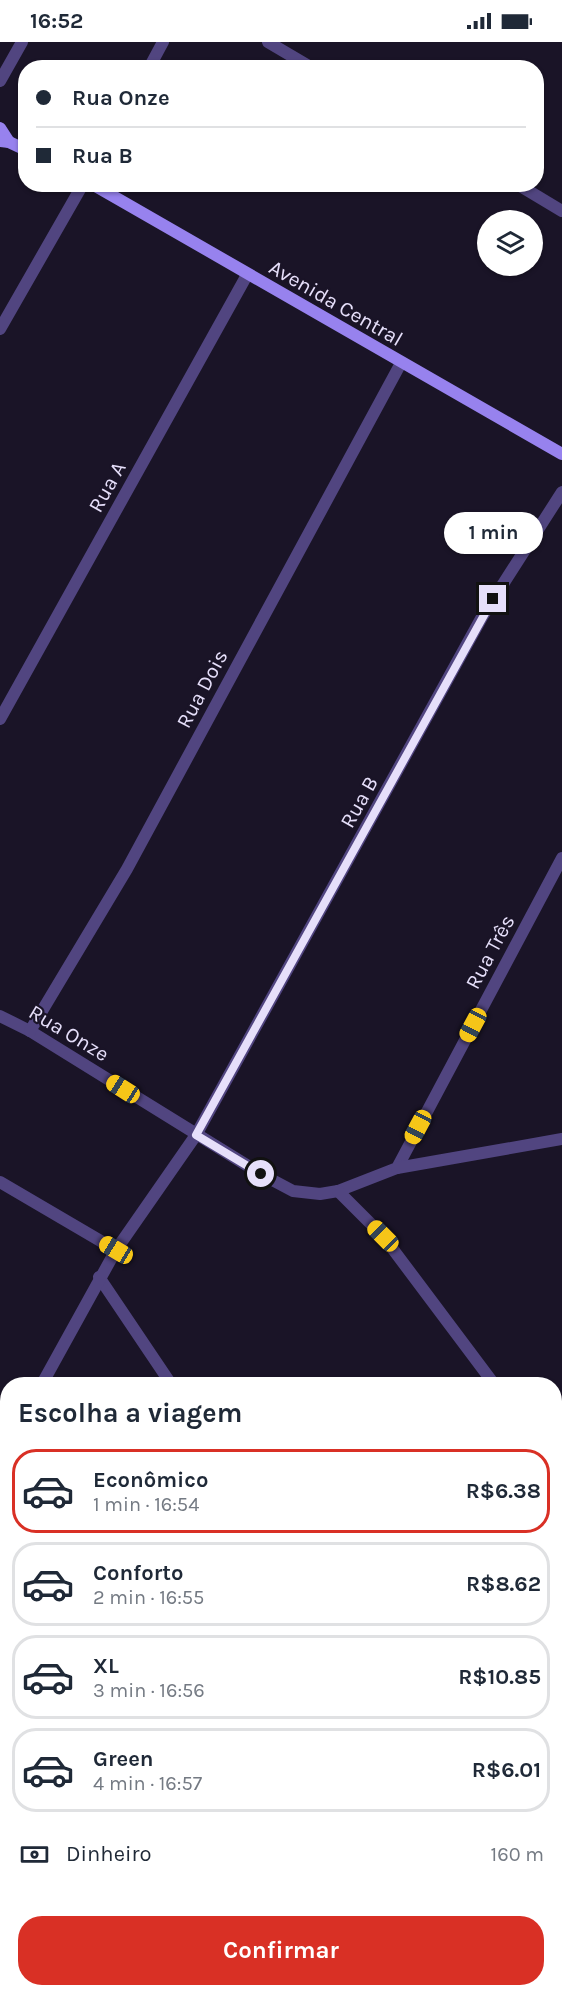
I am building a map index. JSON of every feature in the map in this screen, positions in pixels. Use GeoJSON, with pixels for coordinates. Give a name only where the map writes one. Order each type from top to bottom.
{"type":"FeatureCollection","features":[{"type":"Feature","properties":{"kind":"street"},"geometry":{"type":"LineString","coordinates":[[0,81],[22,42]]}},
{"type":"Feature","properties":{"kind":"street"},"geometry":{"type":"LineString","coordinates":[[153,60],[163,42]]}},
{"type":"Feature","properties":{"kind":"street"},"geometry":{"type":"LineString","coordinates":[[268,42],[298,60]]}},
{"type":"Feature","properties":{"kind":"street"},"geometry":{"type":"LineString","coordinates":[[0,128],[5,141]]}},
{"type":"Feature","properties":{"kind":"street"},"geometry":{"type":"LineString","coordinates":[[0,329],[78,192]]}},
{"type":"Feature","properties":{"kind":"street","name":"Avenida Central"},"geometry":{"type":"LineString","coordinates":[[106,192],[562,454]]}},
{"type":"Feature","properties":{"kind":"street"},"geometry":{"type":"LineString","coordinates":[[530,192],[562,211]]}},
{"type":"Feature","properties":{"kind":"street","name":"Rua A"},"geometry":{"type":"LineString","coordinates":[[0,719],[247,275]]}},
{"type":"Feature","properties":{"kind":"street","name":"Rua Dois"},"geometry":{"type":"LineString","coordinates":[[30,1031],[127,869],[401,363]]}},
{"type":"Feature","properties":{"kind":"street","name":"Rua B"},"geometry":{"type":"LineString","coordinates":[[46,1377],[99,1277],[196,1135],[482,617],[562,492]]}},
{"type":"Feature","properties":{"kind":"street","name":"Rua Três"},"geometry":{"type":"LineString","coordinates":[[397,1168],[562,858]]}},
{"type":"Feature","properties":{"kind":"street","name":"Rua Onze"},"geometry":{"type":"LineString","coordinates":[[1,1017],[30,1031],[196,1135],[293,1191],[320,1194],[338,1191]]}},
{"type":"Feature","properties":{"kind":"street"},"geometry":{"type":"LineString","coordinates":[[489,1377],[383,1236],[338,1191],[397,1168],[562,1139]]}},
{"type":"Feature","properties":{"kind":"street"},"geometry":{"type":"LineString","coordinates":[[0,1182],[116,1250]]}},
{"type":"Feature","properties":{"kind":"street"},"geometry":{"type":"LineString","coordinates":[[99,1277],[166,1377]]}},
{"type":"Feature","properties":{"kind":"route"},"geometry":{"type":"LineString","coordinates":[[261,1174],[196,1135],[493,599]]}}]}
